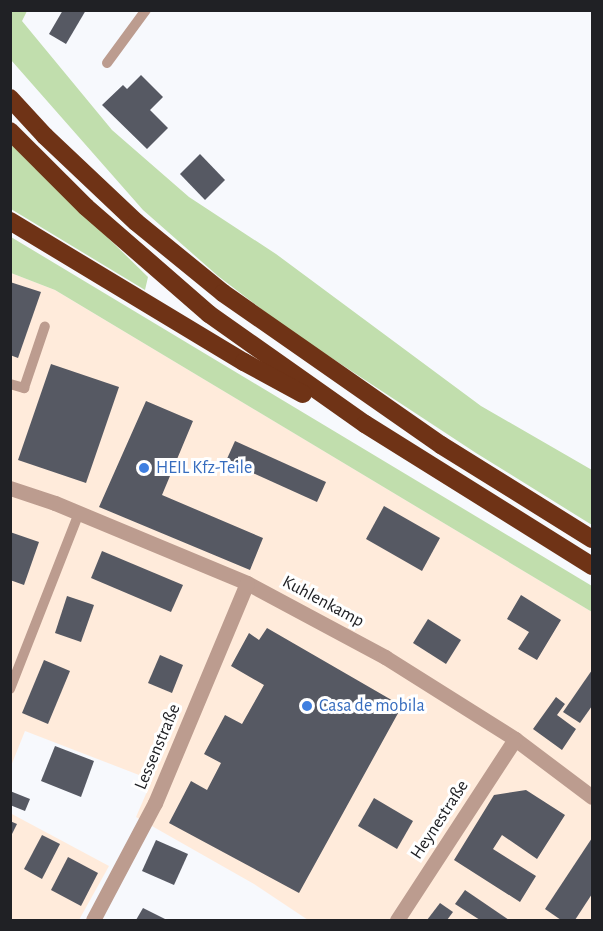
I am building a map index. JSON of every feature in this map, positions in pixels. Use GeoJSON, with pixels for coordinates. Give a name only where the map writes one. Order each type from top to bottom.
{"type":"FeatureCollection","features":[{"type":"Feature","properties":{"kind":"highway"},"geometry":{"type":"LineString","coordinates":[[10,98],[45,136],[136,222],[223,293],[441,445],[592,539]]}},
{"type":"Feature","properties":{"kind":"highway"},"geometry":{"type":"LineString","coordinates":[[10,131],[86,207],[162,276],[252,345],[364,424],[592,566]]}},
{"type":"Feature","properties":{"kind":"highway"},"geometry":{"type":"LineString","coordinates":[[10,221],[244,362],[364,424]]}},
{"type":"Feature","properties":{"kind":"street","name":"Kuhlenkamp"},"geometry":{"type":"LineString","coordinates":[[10,488],[79,513],[247,583],[385,657],[514,739],[592,797]]}},
{"type":"Feature","properties":{"kind":"street","name":"Lessenstraße"},"geometry":{"type":"LineString","coordinates":[[93,921],[155,803],[247,583]]}},
{"type":"Feature","properties":{"kind":"street","name":"Heynestraße"},"geometry":{"type":"LineString","coordinates":[[397,921],[514,739]]}},
{"type":"Feature","properties":{"kind":"lane"},"geometry":{"type":"LineString","coordinates":[[107,63],[146,10]]}},
{"type":"Feature","properties":{"kind":"lane"},"geometry":{"type":"LineString","coordinates":[[10,384],[24,388],[45,326]]}},
{"type":"Feature","properties":{"kind":"lane"},"geometry":{"type":"LineString","coordinates":[[10,689],[79,513]]}},
{"type":"Feature","properties":{"kind":"shaded area"},"geometry":{"type":"Polygon","coordinates":[[[11,273],[55,290],[592,612],[592,920],[308,920],[254,884],[136,817],[152,780],[25,731],[11,766],[11,273]]]}},
{"type":"Feature","properties":{"kind":"shaded area"},"geometry":{"type":"Polygon","coordinates":[[[10,813],[109,866],[79,920],[11,920],[10,813]]]}},
{"type":"Feature","properties":{"kind":"green space"},"geometry":{"type":"Polygon","coordinates":[[[11,11],[27,11],[22,21],[112,130],[189,197],[276,254],[481,406],[592,470],[592,525],[476,453],[289,330],[218,276],[143,210],[11,60],[11,11]]]}},
{"type":"Feature","properties":{"kind":"green space"},"geometry":{"type":"Polygon","coordinates":[[[10,142],[148,277],[145,290],[11,209],[10,142]]]}},
{"type":"Feature","properties":{"kind":"green space"},"geometry":{"type":"Polygon","coordinates":[[[11,237],[592,586],[592,612],[55,290],[11,273],[11,237]]]}},
{"type":"Feature","properties":{"kind":"building"},"geometry":{"type":"Polygon","coordinates":[[[63,10],[86,10],[66,44],[49,34],[63,10]]]}},
{"type":"Feature","properties":{"kind":"building"},"geometry":{"type":"Polygon","coordinates":[[[141,75],[163,97],[150,110],[168,128],[147,149],[102,105],[123,85],[127,89],[141,75]]]}},
{"type":"Feature","properties":{"kind":"building"},"geometry":{"type":"Polygon","coordinates":[[[200,154],[225,180],[205,200],[180,174],[200,154]]]}},
{"type":"Feature","properties":{"kind":"building"},"geometry":{"type":"Polygon","coordinates":[[[10,282],[41,292],[18,358],[10,355],[10,282]]]}},
{"type":"Feature","properties":{"kind":"building"},"geometry":{"type":"Polygon","coordinates":[[[51,364],[119,387],[86,483],[18,460],[51,364]]]}},
{"type":"Feature","properties":{"kind":"building","name":"HEIL Kfz-Teile"},"geometry":{"type":"Polygon","coordinates":[[[146,401],[193,421],[162,495],[263,538],[250,570],[99,507],[146,401]]]}},
{"type":"Feature","properties":{"kind":"building"},"geometry":{"type":"Polygon","coordinates":[[[235,441],[326,482],[317,502],[226,461],[235,441]]]}},
{"type":"Feature","properties":{"kind":"building"},"geometry":{"type":"Polygon","coordinates":[[[384,506],[440,538],[422,571],[366,539],[384,506]]]}},
{"type":"Feature","properties":{"kind":"building"},"geometry":{"type":"Polygon","coordinates":[[[10,532],[39,542],[24,585],[10,580],[10,532]]]}},
{"type":"Feature","properties":{"kind":"building"},"geometry":{"type":"Polygon","coordinates":[[[102,551],[183,585],[171,612],[91,578],[102,551]]]}},
{"type":"Feature","properties":{"kind":"building"},"geometry":{"type":"Polygon","coordinates":[[[521,595],[561,620],[537,660],[518,649],[529,632],[507,619],[521,595]]]}},
{"type":"Feature","properties":{"kind":"building"},"geometry":{"type":"Polygon","coordinates":[[[67,596],[94,605],[81,642],[55,633],[67,596]]]}},
{"type":"Feature","properties":{"kind":"building"},"geometry":{"type":"Polygon","coordinates":[[[428,619],[461,640],[446,664],[413,643],[428,619]]]}},
{"type":"Feature","properties":{"kind":"building"},"geometry":{"type":"Polygon","coordinates":[[[267,628],[402,706],[299,893],[169,823],[191,781],[207,790],[221,763],[204,754],[225,715],[242,724],[264,685],[231,666],[249,633],[259,640],[267,628]]]}},
{"type":"Feature","properties":{"kind":"building"},"geometry":{"type":"Polygon","coordinates":[[[160,655],[183,665],[172,693],[148,683],[160,655]]]}},
{"type":"Feature","properties":{"kind":"building"},"geometry":{"type":"Polygon","coordinates":[[[44,660],[70,671],[48,724],[22,713],[44,660]]]}},
{"type":"Feature","properties":{"kind":"building"},"geometry":{"type":"Polygon","coordinates":[[[592,670],[592,706],[580,723],[563,712],[592,670]]]}},
{"type":"Feature","properties":{"kind":"building"},"geometry":{"type":"Polygon","coordinates":[[[556,697],[565,704],[557,715],[576,729],[562,750],[533,729],[556,697]]]}},
{"type":"Feature","properties":{"kind":"building"},"geometry":{"type":"Polygon","coordinates":[[[55,746],[94,761],[81,797],[41,781],[55,746]]]}},
{"type":"Feature","properties":{"kind":"building"},"geometry":{"type":"Polygon","coordinates":[[[526,790],[565,815],[537,859],[502,835],[493,849],[536,876],[520,902],[454,860],[494,795],[526,790]]]}},
{"type":"Feature","properties":{"kind":"building"},"geometry":{"type":"Polygon","coordinates":[[[10,791],[30,799],[25,811],[10,805],[10,791]]]}},
{"type":"Feature","properties":{"kind":"building"},"geometry":{"type":"Polygon","coordinates":[[[374,798],[413,821],[397,849],[358,826],[374,798]]]}},
{"type":"Feature","properties":{"kind":"building"},"geometry":{"type":"Polygon","coordinates":[[[10,821],[17,824],[10,838],[10,821]]]}},
{"type":"Feature","properties":{"kind":"building"},"geometry":{"type":"Polygon","coordinates":[[[42,835],[60,844],[42,879],[24,869],[42,835]]]}},
{"type":"Feature","properties":{"kind":"building"},"geometry":{"type":"Polygon","coordinates":[[[592,838],[592,894],[575,920],[561,920],[545,909],[592,838]]]}},
{"type":"Feature","properties":{"kind":"building"},"geometry":{"type":"Polygon","coordinates":[[[156,840],[188,854],[174,885],[142,871],[156,840]]]}},
{"type":"Feature","properties":{"kind":"building"},"geometry":{"type":"Polygon","coordinates":[[[68,857],[98,873],[81,906],[51,890],[68,857]]]}},
{"type":"Feature","properties":{"kind":"building"},"geometry":{"type":"Polygon","coordinates":[[[465,890],[509,920],[480,920],[455,904],[465,890]]]}},
{"type":"Feature","properties":{"kind":"building"},"geometry":{"type":"Polygon","coordinates":[[[440,903],[453,912],[447,920],[427,920],[440,903]]]}},
{"type":"Feature","properties":{"kind":"building"},"geometry":{"type":"Polygon","coordinates":[[[143,908],[167,920],[136,920],[143,908]]]}},
{"type":"Feature","properties":{"kind":"place","name":"HEIL Kfz-Teile"},"geometry":{"type":"Point","coordinates":[144,468]}},
{"type":"Feature","properties":{"kind":"place","name":"Casa de mobila"},"geometry":{"type":"Point","coordinates":[307,706]}}]}
